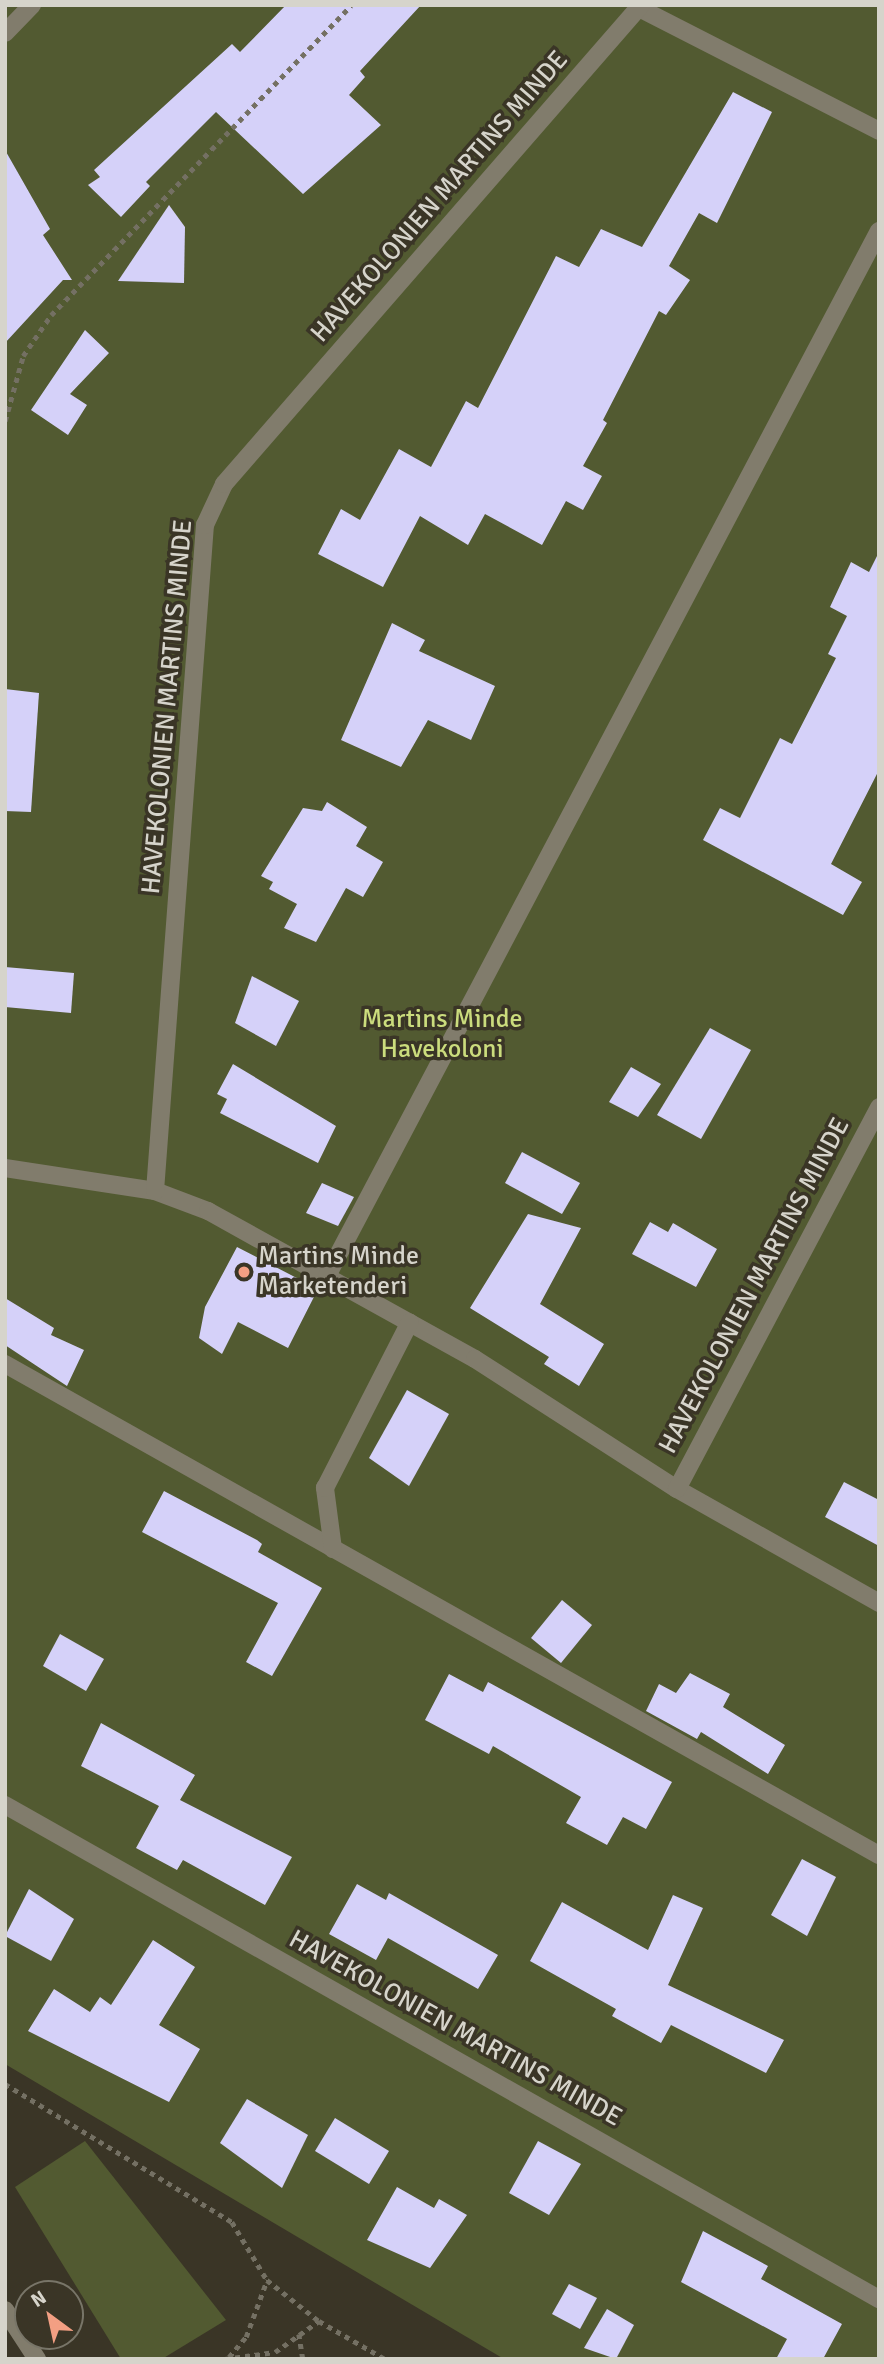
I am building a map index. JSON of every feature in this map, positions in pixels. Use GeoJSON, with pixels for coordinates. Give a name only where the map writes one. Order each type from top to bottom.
{"type":"FeatureCollection","features":[{"type":"Feature","properties":{"kind":"street"},"geometry":{"type":"LineString","coordinates":[[5,33],[32,5]]}},
{"type":"Feature","properties":{"kind":"street","name":"HAVEKOLONIEN MARTINS MINDE"},"geometry":{"type":"LineString","coordinates":[[155,1191],[205,525],[224,484],[640,6],[879,131]]}},
{"type":"Feature","properties":{"kind":"street"},"geometry":{"type":"LineString","coordinates":[[327,1276],[879,231]]}},
{"type":"Feature","properties":{"kind":"street","name":"HAVEKOLONIEN MARTINS MINDE"},"geometry":{"type":"LineString","coordinates":[[677,1489],[879,1107]]}},
{"type":"Feature","properties":{"kind":"street","name":"HAVEKOLONIEN MARTINS MINDE"},"geometry":{"type":"LineString","coordinates":[[5,1168],[155,1191],[208,1210],[410,1322],[677,1489],[879,1603]]}},
{"type":"Feature","properties":{"kind":"street"},"geometry":{"type":"LineString","coordinates":[[333,1549],[325,1488],[410,1322]]}},
{"type":"Feature","properties":{"kind":"street"},"geometry":{"type":"LineString","coordinates":[[5,1364],[879,1855]]}},
{"type":"Feature","properties":{"kind":"street","name":"HAVEKOLONIEN MARTINS MINDE"},"geometry":{"type":"LineString","coordinates":[[5,1805],[879,2299]]}},
{"type":"Feature","properties":{"kind":"street"},"geometry":{"type":"LineString","coordinates":[[5,2310],[37,2359]]}},
{"type":"Feature","properties":{"kind":"path"},"geometry":{"type":"LineString","coordinates":[[5,421],[23,356],[51,315],[351,5]]}},
{"type":"Feature","properties":{"kind":"path"},"geometry":{"type":"LineString","coordinates":[[5,2084],[232,2221],[267,2280],[319,2321],[384,2359]]}},
{"type":"Feature","properties":{"kind":"path"},"geometry":{"type":"LineString","coordinates":[[227,2358],[246,2337],[267,2280]]}},
{"type":"Feature","properties":{"kind":"path"},"geometry":{"type":"LineString","coordinates":[[227,2358],[275,2352],[319,2321]]}},
{"type":"Feature","properties":{"kind":"path"},"geometry":{"type":"LineString","coordinates":[[299,2334],[303,2359]]}},
{"type":"Feature","properties":{"kind":"green space","name":"Martins Minde Havekoloni"},"geometry":{"type":"Polygon","coordinates":[[[5,5],[879,5],[879,2359],[504,2359],[5,2064],[5,5]]]}},
{"type":"Feature","properties":{"kind":"green space"},"geometry":{"type":"Polygon","coordinates":[[[85,2141],[226,2320],[162,2359],[121,2359],[84,2299],[84,2280],[72,2280],[15,2187],[85,2141]]]}},
{"type":"Feature","properties":{"kind":"building"},"geometry":{"type":"Polygon","coordinates":[[[286,5],[421,5],[360,71],[365,77],[349,95],[381,125],[303,194],[216,112],[146,182],[150,186],[121,217],[88,185],[100,177],[94,170],[232,44],[240,52],[286,5]]]}},
{"type":"Feature","properties":{"kind":"building"},"geometry":{"type":"Polygon","coordinates":[[[733,92],[772,112],[717,223],[699,213],[669,266],[690,280],[666,315],[659,311],[603,420],[607,423],[583,466],[602,476],[583,510],[566,501],[542,545],[485,514],[468,545],[420,516],[383,587],[318,554],[341,509],[360,520],[399,449],[431,467],[466,401],[478,408],[556,256],[579,267],[601,229],[642,247],[733,92]]]}},
{"type":"Feature","properties":{"kind":"building"},"geometry":{"type":"Polygon","coordinates":[[[5,150],[50,229],[43,235],[72,280],[63,280],[5,343],[5,150]]]}},
{"type":"Feature","properties":{"kind":"building"},"geometry":{"type":"Polygon","coordinates":[[[169,205],[185,227],[184,283],[118,281],[169,205]]]}},
{"type":"Feature","properties":{"kind":"building"},"geometry":{"type":"Polygon","coordinates":[[[85,330],[109,353],[70,394],[87,405],[68,435],[31,410],[85,330]]]}},
{"type":"Feature","properties":{"kind":"building"},"geometry":{"type":"Polygon","coordinates":[[[879,552],[879,770],[831,864],[862,882],[843,915],[703,840],[720,808],[740,818],[780,738],[792,744],[836,658],[828,654],[847,616],[830,607],[851,562],[869,572],[879,552]]]}},
{"type":"Feature","properties":{"kind":"building"},"geometry":{"type":"Polygon","coordinates":[[[392,623],[425,640],[419,651],[495,686],[471,740],[428,720],[401,767],[341,740],[392,623]]]}},
{"type":"Feature","properties":{"kind":"building"},"geometry":{"type":"Polygon","coordinates":[[[5,689],[39,693],[31,812],[5,811],[5,689]]]}},
{"type":"Feature","properties":{"kind":"building"},"geometry":{"type":"Polygon","coordinates":[[[327,802],[367,827],[356,846],[383,862],[363,897],[346,888],[316,942],[284,928],[297,904],[269,889],[273,882],[261,876],[303,808],[322,811],[327,802]]]}},
{"type":"Feature","properties":{"kind":"building"},"geometry":{"type":"Polygon","coordinates":[[[5,967],[74,973],[71,1013],[5,1007],[5,967]]]}},
{"type":"Feature","properties":{"kind":"building"},"geometry":{"type":"Polygon","coordinates":[[[252,976],[299,1001],[276,1046],[235,1023],[252,976]]]}},
{"type":"Feature","properties":{"kind":"building"},"geometry":{"type":"Polygon","coordinates":[[[710,1028],[751,1050],[701,1139],[657,1115],[710,1028]]]}},
{"type":"Feature","properties":{"kind":"building"},"geometry":{"type":"Polygon","coordinates":[[[233,1064],[336,1126],[318,1163],[220,1113],[227,1099],[217,1094],[233,1064]]]}},
{"type":"Feature","properties":{"kind":"building"},"geometry":{"type":"Polygon","coordinates":[[[631,1067],[661,1084],[638,1117],[609,1102],[631,1067]]]}},
{"type":"Feature","properties":{"kind":"building"},"geometry":{"type":"Polygon","coordinates":[[[522,1152],[580,1183],[562,1214],[505,1183],[522,1152]]]}},
{"type":"Feature","properties":{"kind":"building"},"geometry":{"type":"Polygon","coordinates":[[[322,1183],[354,1197],[338,1226],[306,1213],[322,1183]]]}},
{"type":"Feature","properties":{"kind":"building"},"geometry":{"type":"Polygon","coordinates":[[[528,1214],[581,1228],[540,1304],[604,1344],[579,1386],[544,1364],[549,1357],[470,1308],[528,1214]]]}},
{"type":"Feature","properties":{"kind":"building"},"geometry":{"type":"Polygon","coordinates":[[[650,1222],[668,1232],[673,1223],[717,1249],[696,1287],[632,1254],[650,1222]]]}},
{"type":"Feature","properties":{"kind":"building"},"geometry":{"type":"Polygon","coordinates":[[[237,1247],[318,1289],[288,1348],[238,1322],[222,1354],[199,1338],[205,1307],[237,1247]]]}},
{"type":"Feature","properties":{"kind":"building"},"geometry":{"type":"Polygon","coordinates":[[[5,1298],[54,1328],[51,1335],[84,1350],[67,1386],[5,1345],[5,1298]]]}},
{"type":"Feature","properties":{"kind":"building"},"geometry":{"type":"Polygon","coordinates":[[[407,1390],[449,1414],[409,1486],[369,1458],[407,1390]]]}},
{"type":"Feature","properties":{"kind":"building"},"geometry":{"type":"Polygon","coordinates":[[[844,1482],[879,1500],[879,1546],[825,1517],[844,1482]]]}},
{"type":"Feature","properties":{"kind":"building"},"geometry":{"type":"Polygon","coordinates":[[[164,1491],[257,1540],[262,1544],[258,1552],[322,1588],[272,1676],[246,1662],[278,1603],[142,1532],[164,1491]]]}},
{"type":"Feature","properties":{"kind":"building"},"geometry":{"type":"Polygon","coordinates":[[[562,1600],[592,1625],[561,1663],[531,1638],[562,1600]]]}},
{"type":"Feature","properties":{"kind":"building"},"geometry":{"type":"Polygon","coordinates":[[[60,1634],[104,1659],[86,1691],[43,1666],[60,1634]]]}},
{"type":"Feature","properties":{"kind":"building"},"geometry":{"type":"Polygon","coordinates":[[[690,1673],[730,1694],[723,1707],[785,1745],[768,1774],[701,1732],[697,1739],[646,1711],[659,1684],[676,1693],[690,1673]]]}},
{"type":"Feature","properties":{"kind":"building"},"geometry":{"type":"Polygon","coordinates":[[[449,1674],[483,1692],[488,1682],[672,1782],[646,1829],[623,1817],[607,1845],[566,1823],[581,1797],[493,1746],[489,1754],[425,1720],[449,1674]]]}},
{"type":"Feature","properties":{"kind":"building"},"geometry":{"type":"Polygon","coordinates":[[[101,1723],[195,1775],[180,1800],[292,1857],[265,1905],[183,1860],[177,1870],[136,1848],[159,1806],[81,1766],[101,1723]]]}},
{"type":"Feature","properties":{"kind":"building"},"geometry":{"type":"Polygon","coordinates":[[[802,1859],[836,1877],[807,1936],[771,1915],[802,1859]]]}},
{"type":"Feature","properties":{"kind":"building"},"geometry":{"type":"Polygon","coordinates":[[[357,1884],[386,1900],[389,1893],[498,1955],[478,1989],[388,1938],[376,1960],[329,1934],[357,1884]]]}},
{"type":"Feature","properties":{"kind":"building"},"geometry":{"type":"Polygon","coordinates":[[[29,1889],[74,1919],[51,1961],[5,1936],[29,1889]]]}},
{"type":"Feature","properties":{"kind":"building"},"geometry":{"type":"Polygon","coordinates":[[[673,1895],[703,1908],[668,1985],[784,2040],[766,2073],[671,2025],[661,2043],[612,2016],[616,2009],[530,1961],[562,1902],[648,1950],[673,1895]]]}},
{"type":"Feature","properties":{"kind":"building"},"geometry":{"type":"Polygon","coordinates":[[[153,1940],[195,1967],[159,2025],[200,2049],[169,2102],[28,2031],[54,1989],[90,2012],[100,1997],[111,2005],[153,1940]]]}},
{"type":"Feature","properties":{"kind":"building"},"geometry":{"type":"Polygon","coordinates":[[[247,2099],[308,2135],[282,2188],[220,2143],[247,2099]]]}},
{"type":"Feature","properties":{"kind":"building"},"geometry":{"type":"Polygon","coordinates":[[[335,2118],[389,2151],[369,2184],[315,2151],[335,2118]]]}},
{"type":"Feature","properties":{"kind":"building"},"geometry":{"type":"Polygon","coordinates":[[[538,2141],[581,2164],[549,2215],[509,2193],[538,2141]]]}},
{"type":"Feature","properties":{"kind":"building"},"geometry":{"type":"Polygon","coordinates":[[[397,2187],[434,2208],[439,2199],[467,2215],[430,2268],[367,2240],[397,2187]]]}},
{"type":"Feature","properties":{"kind":"building"},"geometry":{"type":"Polygon","coordinates":[[[703,2231],[768,2266],[761,2279],[842,2324],[823,2359],[776,2359],[787,2339],[681,2282],[703,2231]]]}},
{"type":"Feature","properties":{"kind":"building"},"geometry":{"type":"Polygon","coordinates":[[[569,2284],[597,2298],[580,2329],[552,2314],[569,2284]]]}},
{"type":"Feature","properties":{"kind":"building"},"geometry":{"type":"Polygon","coordinates":[[[607,2309],[634,2325],[616,2359],[584,2348],[607,2309]]]}},
{"type":"Feature","properties":{"kind":"place","name":"Martins Minde Marketenderi"},"geometry":{"type":"Point","coordinates":[244,1272]}}]}
